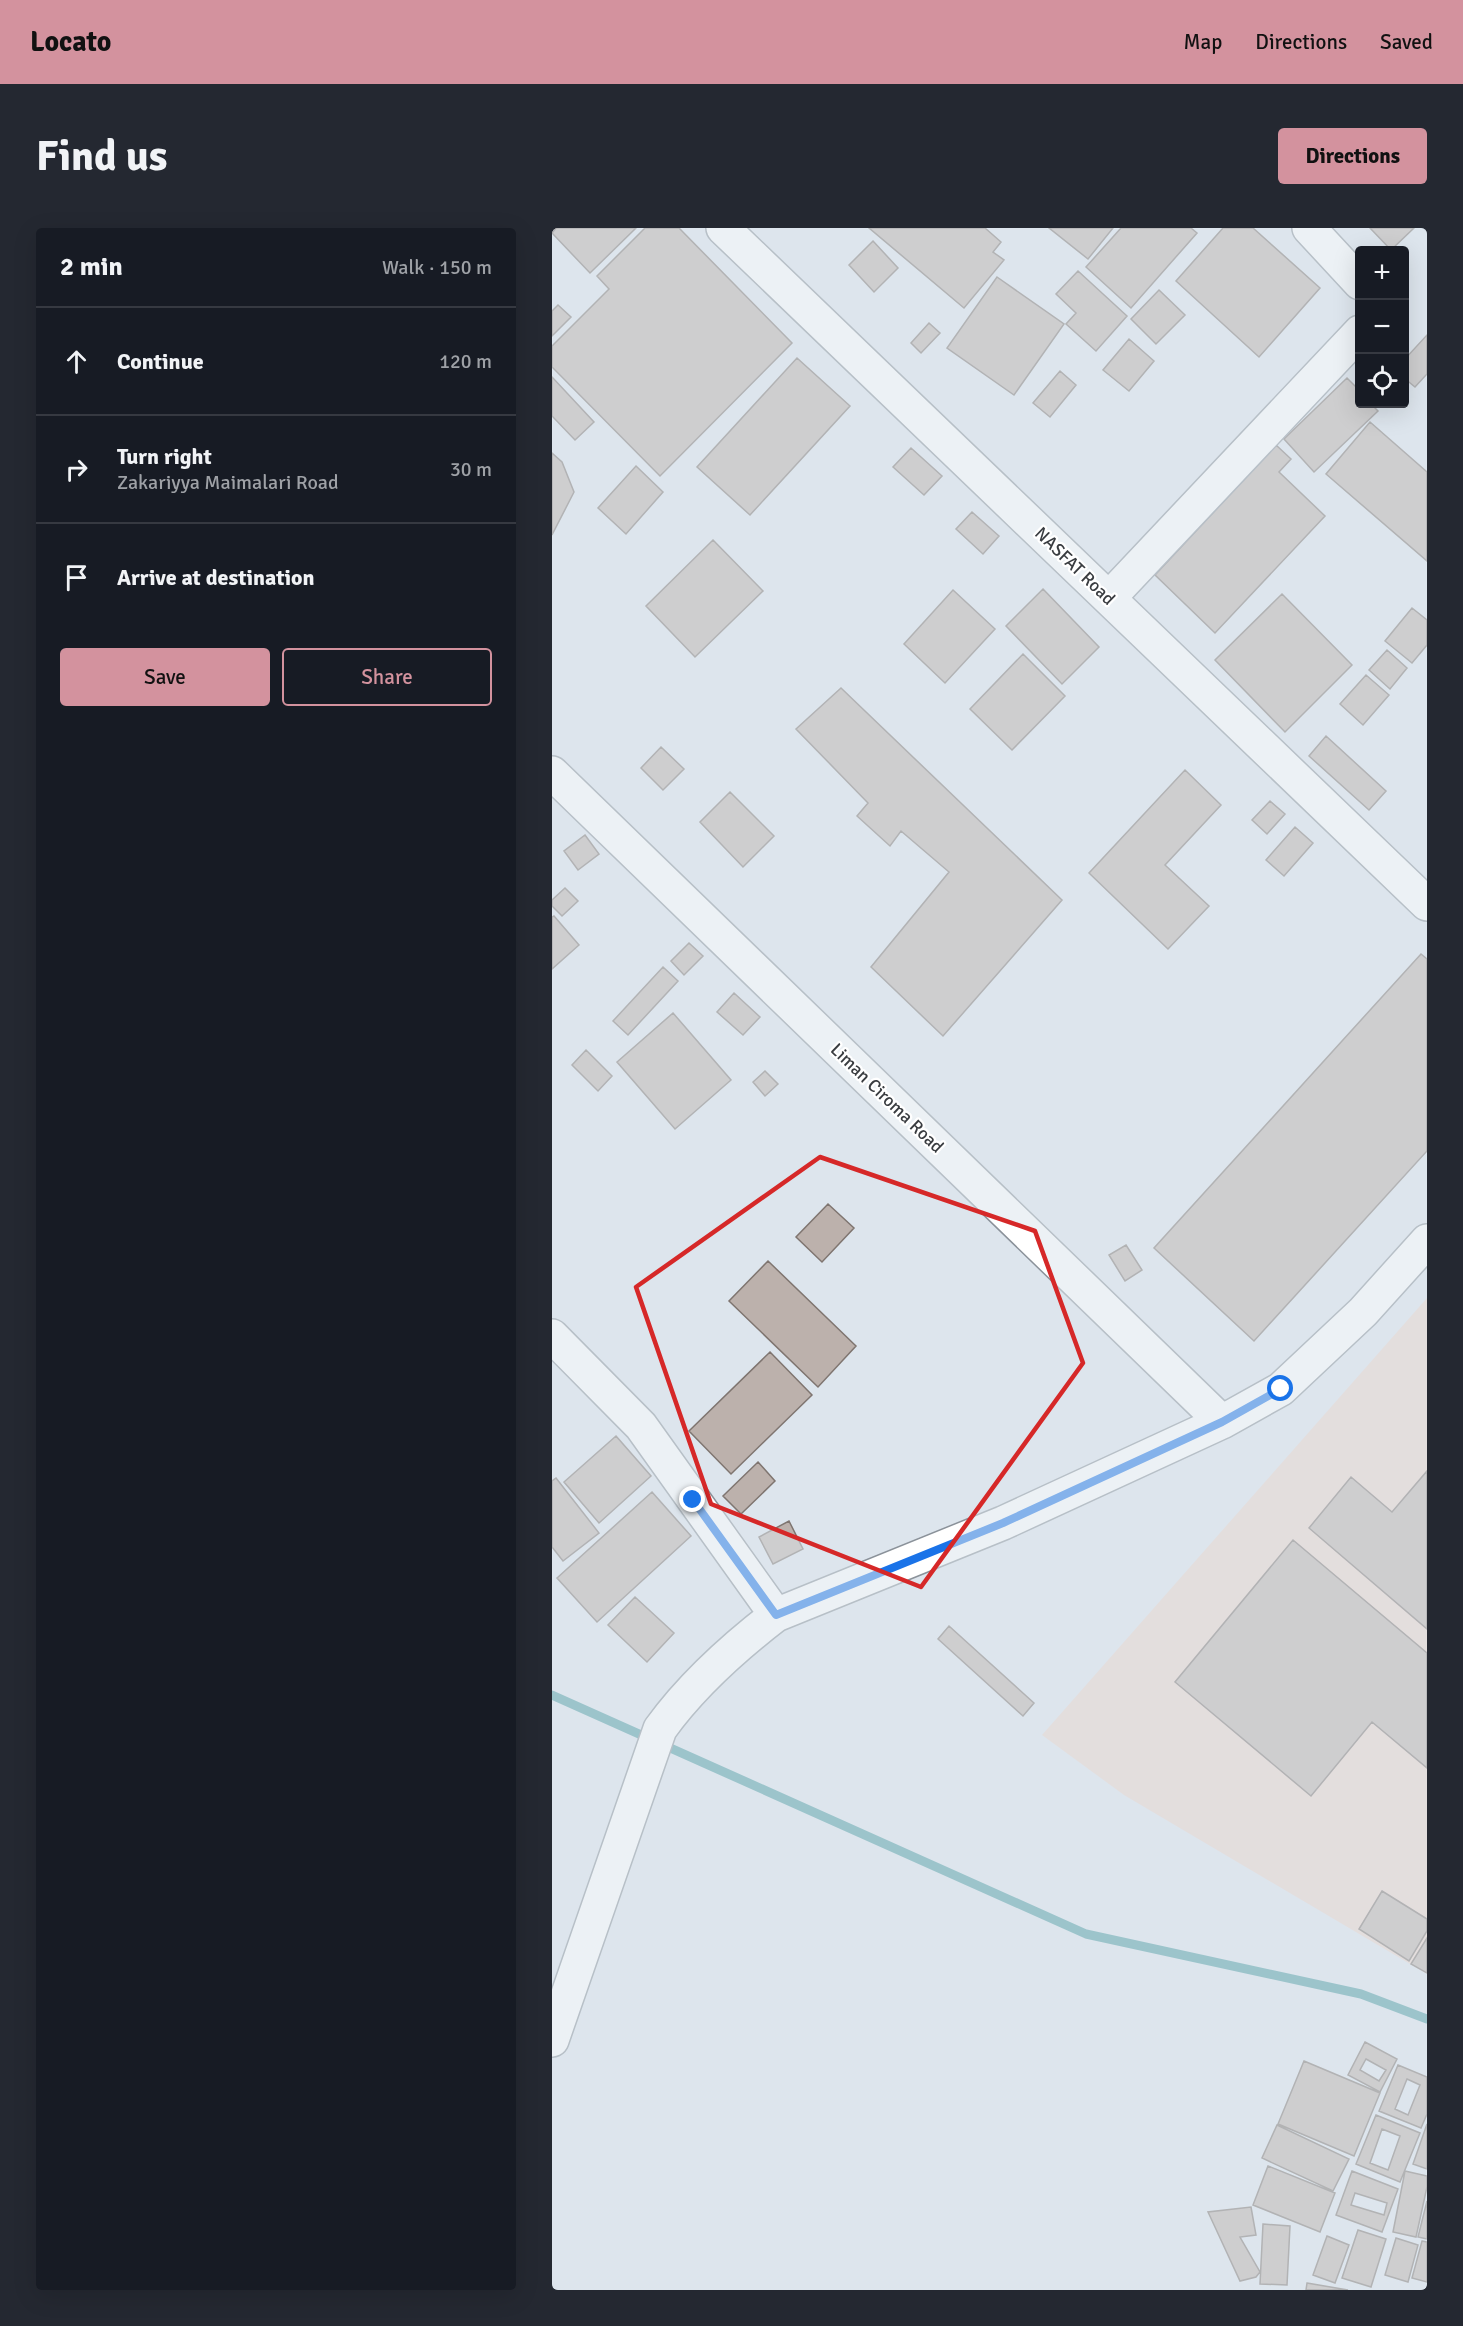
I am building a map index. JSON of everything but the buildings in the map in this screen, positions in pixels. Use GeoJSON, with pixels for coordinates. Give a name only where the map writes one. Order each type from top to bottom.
{"type":"FeatureCollection","features":[{"type":"Feature","properties":{"kind":"street","name":"NASFAT Road"},"geometry":{"type":"LineString","coordinates":[[723,228],[1427,904]]}},
{"type":"Feature","properties":{"kind":"street"},"geometry":{"type":"LineString","coordinates":[[1309,228],[1355,279]]}},
{"type":"Feature","properties":{"kind":"street"},"geometry":{"type":"LineString","coordinates":[[1109,598],[1355,336]]}},
{"type":"Feature","properties":{"kind":"street","name":"Liman Ciroma Road"},"geometry":{"type":"LineString","coordinates":[[552,773],[1222,1422]]}},
{"type":"Feature","properties":{"kind":"street"},"geometry":{"type":"LineString","coordinates":[[552,2040],[661,1730],[744,1639],[776,1615],[1003,1523],[1222,1422],[1281,1389],[1364,1312],[1427,1241]]}},
{"type":"Feature","properties":{"kind":"street"},"geometry":{"type":"LineString","coordinates":[[552,1336],[641,1426],[776,1615]]}},
{"type":"Feature","properties":{"kind":"highlighted area"},"geometry":{"type":"Polygon","coordinates":[[[820,1157],[1035,1231],[1083,1363],[921,1587],[711,1504],[636,1287],[820,1157]]]}},
{"type":"Feature","properties":{"kind":"shaded area"},"geometry":{"type":"Polygon","coordinates":[[[1427,1298],[1427,1974],[1124,1795],[1042,1735],[1427,1298]]]}},
{"type":"Feature","properties":{"kind":"waterway"},"geometry":{"type":"LineString","coordinates":[[552,1695],[1086,1934],[1361,1994],[1427,2019]]}},
{"type":"Feature","properties":{"kind":"route"},"geometry":{"type":"LineString","coordinates":[[693,1500],[776,1615],[1003,1523],[1222,1422],[1281,1389]]}}]}
